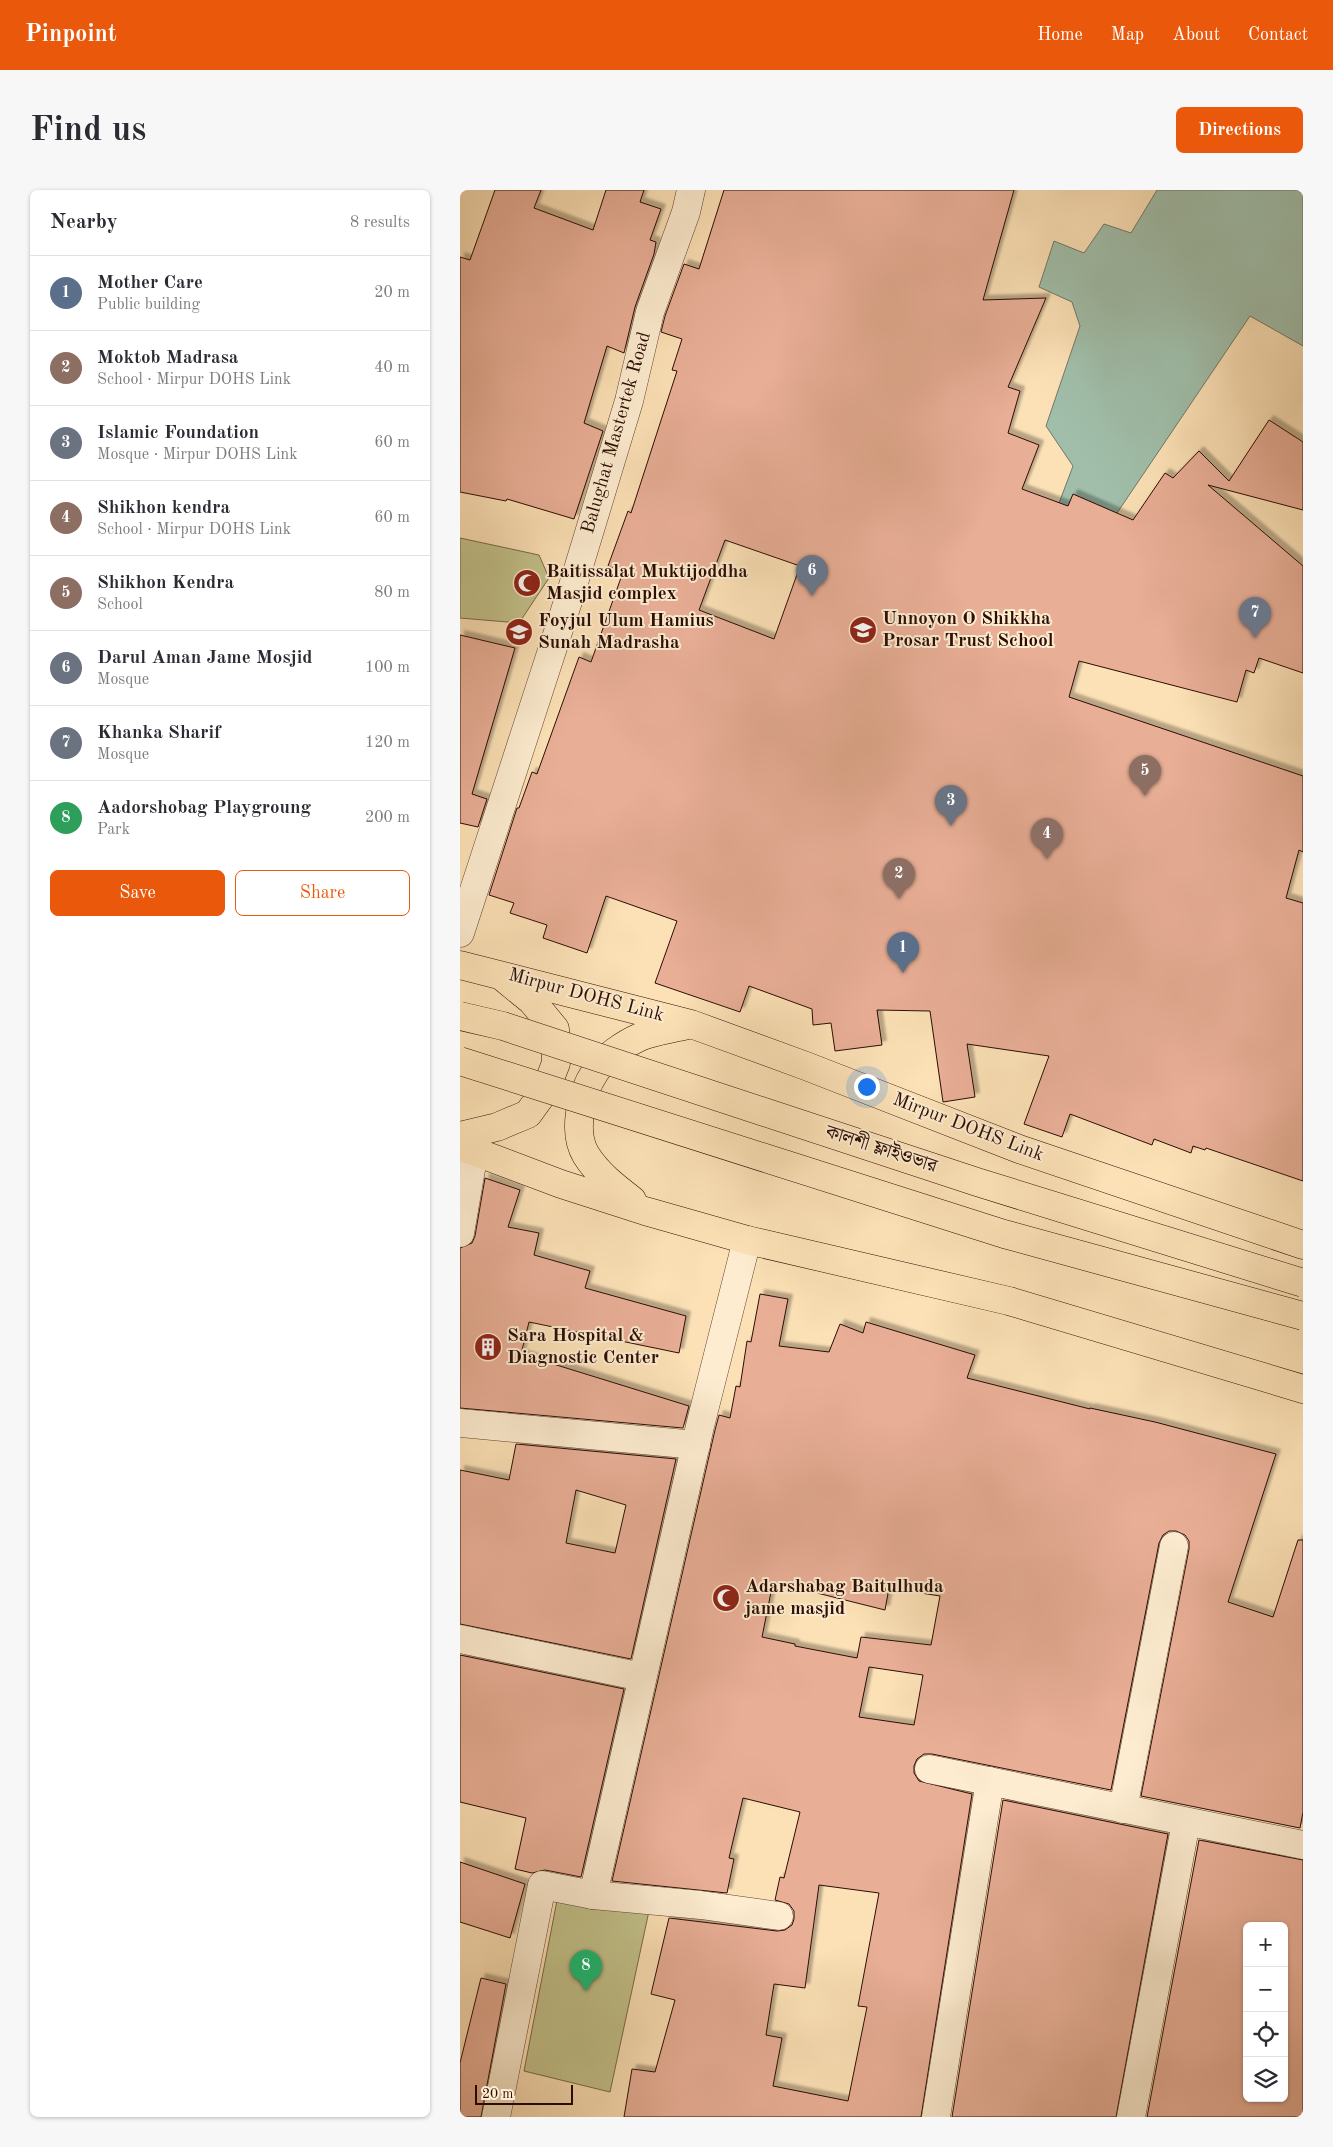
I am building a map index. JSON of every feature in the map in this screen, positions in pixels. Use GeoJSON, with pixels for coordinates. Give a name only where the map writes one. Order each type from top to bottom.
{"type":"FeatureCollection","features":[{"type":"Feature","properties":{"kind":"main road","name":"Mirpur DOHS Link"},"geometry":{"type":"LineString","coordinates":[[460,964],[691,1024],[806,1066],[1019,1149],[1303,1245]]}},
{"type":"Feature","properties":{"kind":"main road"},"geometry":{"type":"LineString","coordinates":[[465,1145],[497,1127],[528,1114],[546,1089],[556,1063],[555,1029],[532,1001],[498,974]]}},
{"type":"Feature","properties":{"kind":"main road","name":"কালশী ফ্লাইওভার"},"geometry":{"type":"LineString","coordinates":[[460,1016],[503,1026],[977,1182],[1303,1283]]}},
{"type":"Feature","properties":{"kind":"main road"},"geometry":{"type":"LineString","coordinates":[[645,1211],[598,1173],[585,1153],[579,1129],[583,1099],[595,1071],[616,1050],[640,1037],[691,1024]]}},
{"type":"Feature","properties":{"kind":"main road"},"geometry":{"type":"LineString","coordinates":[[460,1061],[1004,1234],[1303,1316]]}},
{"type":"Feature","properties":{"kind":"main road"},"geometry":{"type":"LineString","coordinates":[[465,1145],[562,1184],[645,1211],[747,1240],[1009,1301],[1303,1389]]}},
{"type":"Feature","properties":{"kind":"street","name":"Balughat Mastertek Road"},"geometry":{"type":"LineString","coordinates":[[460,934],[572,589],[629,401],[650,312],[686,212],[691,190]]}},
{"type":"Feature","properties":{"kind":"street"},"geometry":{"type":"LineString","coordinates":[[460,1233],[465,1145]]}},
{"type":"Feature","properties":{"kind":"street"},"geometry":{"type":"LineString","coordinates":[[593,1895],[696,1444],[747,1240]]}},
{"type":"Feature","properties":{"kind":"street"},"geometry":{"type":"LineString","coordinates":[[460,1423],[696,1444]]}},
{"type":"Feature","properties":{"kind":"street"},"geometry":{"type":"LineString","coordinates":[[1123,1809],[1174,1546]]}},
{"type":"Feature","properties":{"kind":"street"},"geometry":{"type":"LineString","coordinates":[[460,1639],[642,1677]]}},
{"type":"Feature","properties":{"kind":"street"},"geometry":{"type":"LineString","coordinates":[[929,1769],[1303,1845]]}},
{"type":"Feature","properties":{"kind":"street"},"geometry":{"type":"LineString","coordinates":[[936,2117],[990,1782]]}},
{"type":"Feature","properties":{"kind":"street"},"geometry":{"type":"LineString","coordinates":[[1131,2117],[1186,1822]]}},
{"type":"Feature","properties":{"kind":"street"},"geometry":{"type":"LineString","coordinates":[[496,2117],[542,1885],[593,1895],[701,1905],[779,1916]]}},
{"type":"Feature","properties":{"kind":"shaded area"},"geometry":{"type":"Polygon","coordinates":[[[1157,190],[1303,190],[1303,346],[1250,316],[1086,559],[1053,519],[1073,466],[1046,426],[1080,326],[1072,302],[1039,287],[1054,241],[1084,253],[1104,224],[1131,233],[1157,190]]]}},
{"type":"Feature","properties":{"kind":"shaded area"},"geometry":{"type":"Polygon","coordinates":[[[460,538],[539,555],[549,578],[519,623],[460,618],[460,538]]]}},
{"type":"Feature","properties":{"kind":"shaded area"},"geometry":{"type":"Polygon","coordinates":[[[559,1890],[649,1911],[610,2092],[524,2071],[559,1890]]]}},
{"type":"Feature","properties":{"kind":"building"},"geometry":{"type":"Polygon","coordinates":[[[495,190],[541,190],[534,208],[593,230],[606,190],[644,190],[640,202],[661,209],[650,240],[656,242],[654,254],[635,307],[624,353],[607,346],[584,423],[603,431],[574,519],[507,499],[506,501],[460,492],[460,257],[470,260],[495,190]]]}},
{"type":"Feature","properties":{"kind":"building"},"geometry":{"type":"Polygon","coordinates":[[[724,190],[1014,190],[983,300],[1046,298],[1008,387],[1020,391],[1008,433],[1039,445],[1022,489],[1068,506],[1073,494],[1133,520],[1165,473],[1173,478],[1199,451],[1229,481],[1269,420],[1303,442],[1303,510],[1208,485],[1303,566],[1303,673],[1259,658],[1254,673],[1246,670],[1237,702],[1079,661],[1069,697],[1303,776],[1303,852],[1299,850],[1286,898],[1303,903],[1303,1181],[1206,1148],[1205,1150],[1193,1146],[1191,1153],[1154,1139],[1152,1145],[1070,1114],[1062,1137],[1024,1124],[1049,1056],[967,1044],[975,1097],[943,1102],[930,1011],[877,1010],[882,1045],[835,1051],[831,1023],[813,1025],[812,1009],[749,986],[740,1012],[655,983],[677,921],[606,896],[587,953],[543,938],[547,925],[510,913],[514,903],[489,895],[517,808],[519,808],[532,772],[537,774],[579,657],[591,662],[623,572],[608,566],[628,511],[631,513],[677,371],[672,370],[682,339],[661,332],[665,316],[684,264],[699,269],[724,190]],[[725,540],[699,610],[774,639],[800,566],[725,540]]]}},
{"type":"Feature","properties":{"kind":"building"},"geometry":{"type":"Polygon","coordinates":[[[460,635],[515,648],[472,794],[487,799],[478,827],[460,823],[460,635]]]}},
{"type":"Feature","properties":{"kind":"building"},"geometry":{"type":"Polygon","coordinates":[[[485,1178],[520,1190],[508,1227],[539,1233],[534,1255],[590,1271],[585,1288],[686,1316],[679,1353],[529,1322],[521,1354],[689,1406],[683,1428],[460,1408],[460,1248],[472,1243],[475,1236],[485,1178]]]}},
{"type":"Feature","properties":{"kind":"building"},"geometry":{"type":"Polygon","coordinates":[[[760,1294],[788,1299],[779,1346],[829,1352],[840,1324],[863,1333],[866,1322],[975,1355],[967,1378],[1090,1409],[1155,1422],[1276,1454],[1228,1602],[1273,1617],[1298,1540],[1303,1540],[1303,1812],[1300,1828],[1141,1796],[1189,1549],[1189,1541],[1185,1535],[1176,1531],[1169,1531],[1163,1535],[1159,1543],[1111,1790],[932,1754],[924,1754],[917,1759],[914,1773],[919,1781],[972,1794],[921,2117],[624,2117],[632,2069],[655,2072],[675,2000],[651,1994],[669,1918],[777,1931],[785,1930],[792,1925],[794,1919],[794,1911],[789,1904],[775,1900],[780,1877],[784,1878],[800,1812],[743,1798],[729,1858],[734,1859],[727,1893],[612,1881],[715,1430],[719,1415],[730,1418],[736,1386],[740,1387],[747,1341],[751,1342],[760,1294]],[[773,1582],[762,1637],[795,1644],[795,1646],[857,1658],[861,1637],[931,1645],[940,1596],[889,1588],[885,1610],[773,1582]],[[869,1667],[859,1717],[914,1725],[923,1675],[869,1667]],[[819,1885],[805,1988],[774,1984],[766,2035],[782,2038],[773,2086],[848,2101],[867,2007],[858,2006],[879,1893],[819,1885]]]}},
{"type":"Feature","properties":{"kind":"building"},"geometry":{"type":"Polygon","coordinates":[[[516,1444],[676,1459],[631,1659],[460,1624],[460,1470],[509,1480],[516,1444]],[[576,1490],[566,1543],[615,1553],[626,1505],[576,1490]]]}},
{"type":"Feature","properties":{"kind":"building"},"geometry":{"type":"Polygon","coordinates":[[[460,1655],[624,1689],[581,1877],[545,1870],[532,1873],[515,1869],[526,1818],[460,1802],[460,1655]]]}},
{"type":"Feature","properties":{"kind":"building"},"geometry":{"type":"Polygon","coordinates":[[[1003,1800],[1168,1834],[1116,2117],[952,2117],[1003,1800]]]}},
{"type":"Feature","properties":{"kind":"building"},"geometry":{"type":"Polygon","coordinates":[[[1199,1840],[1303,1860],[1303,2117],[1147,2117],[1199,1840]]]}},
{"type":"Feature","properties":{"kind":"building"},"geometry":{"type":"Polygon","coordinates":[[[460,1862],[525,1884],[510,1938],[460,1922],[460,1862]]]}},
{"type":"Feature","properties":{"kind":"building"},"geometry":{"type":"Polygon","coordinates":[[[481,1978],[506,1984],[481,2117],[460,2117],[460,2063],[481,1978]]]}},
{"type":"Feature","properties":{"kind":"place","name":"Baitissalat Muktijoddha Masjid complex"},"geometry":{"type":"Point","coordinates":[527,583]}},
{"type":"Feature","properties":{"kind":"place","name":"Darul Aman Jame Mosjid"},"geometry":{"type":"Point","coordinates":[812,596]}},
{"type":"Feature","properties":{"kind":"place","name":"Unnoyon O Shikkha Prosar Trust School"},"geometry":{"type":"Point","coordinates":[863,630]}},
{"type":"Feature","properties":{"kind":"place","name":"Foyjul Ulum Hamius Sunah Madrasha"},"geometry":{"type":"Point","coordinates":[519,632]}},
{"type":"Feature","properties":{"kind":"place","name":"Khanka Sharif"},"geometry":{"type":"Point","coordinates":[1255,638]}},
{"type":"Feature","properties":{"kind":"place","name":"Shikhon Kendra"},"geometry":{"type":"Point","coordinates":[1145,796]}},
{"type":"Feature","properties":{"kind":"place","name":"Islamic Foundation"},"geometry":{"type":"Point","coordinates":[951,826]}},
{"type":"Feature","properties":{"kind":"place","name":"Shikhon kendra"},"geometry":{"type":"Point","coordinates":[1047,859]}},
{"type":"Feature","properties":{"kind":"place","name":"Moktob Madrasa"},"geometry":{"type":"Point","coordinates":[899,899]}},
{"type":"Feature","properties":{"kind":"place","name":"Mother Care"},"geometry":{"type":"Point","coordinates":[903,973]}},
{"type":"Feature","properties":{"kind":"place","name":"Sara Hospital & Diagnostic Center"},"geometry":{"type":"Point","coordinates":[488,1347]}},
{"type":"Feature","properties":{"kind":"place","name":"Adarshabag Baitulhuda jame masjid"},"geometry":{"type":"Point","coordinates":[726,1598]}},
{"type":"Feature","properties":{"kind":"place","name":"Aadorshobag Playgroung"},"geometry":{"type":"Point","coordinates":[586,1991]}}]}
